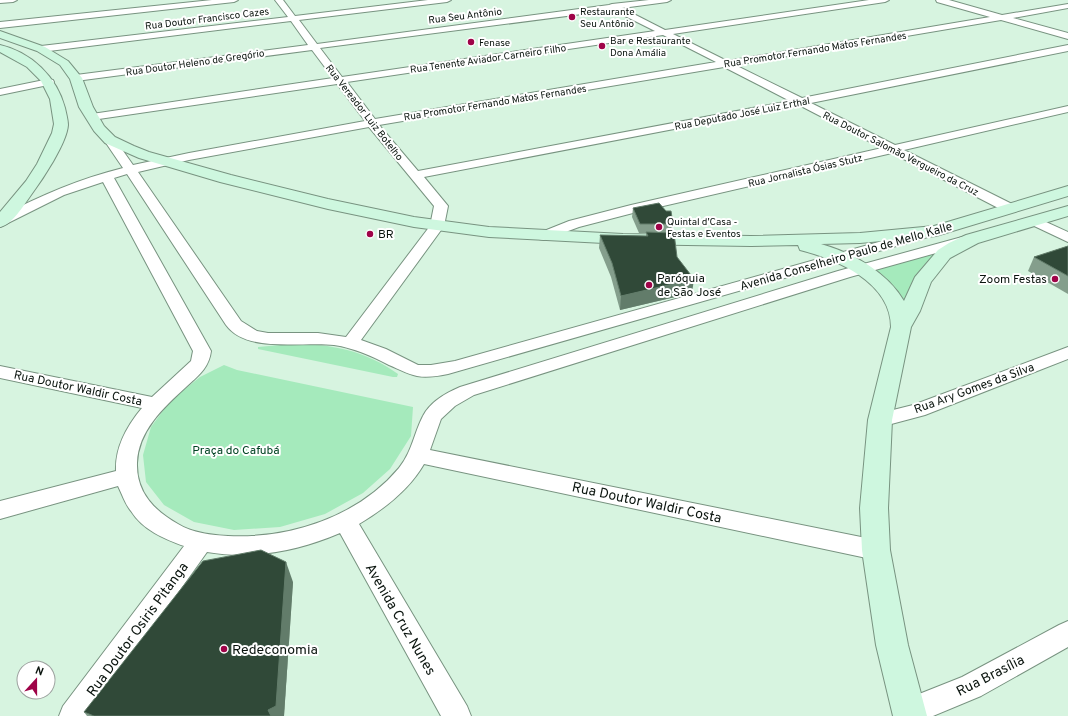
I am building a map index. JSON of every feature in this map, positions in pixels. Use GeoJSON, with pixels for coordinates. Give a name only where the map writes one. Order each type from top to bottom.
{"type":"FeatureCollection","features":[{"type":"Feature","properties":{"kind":"main road"},"geometry":{"type":"LineString","coordinates":[[0,34],[41,49],[64,63],[76,78],[92,118],[110,140],[144,155],[164,161],[226,179],[335,206],[437,226],[544,236],[623,240],[751,241],[860,238],[936,231]]}},
{"type":"Feature","properties":{"kind":"main road"},"geometry":{"type":"LineString","coordinates":[[0,48],[27,61],[36,68],[48,82],[58,105],[61,126],[51,153],[40,173],[0,222]]}},
{"type":"Feature","properties":{"kind":"main road","name":"Avenida Conselheiro Paulo de Mello Kalle"},"geometry":{"type":"LineString","coordinates":[[936,231],[1009,208],[1068,192]]}},
{"type":"Feature","properties":{"kind":"main road","name":"Avenida Conselheiro Paulo de Mello Kalle"},"geometry":{"type":"LineString","coordinates":[[972,239],[1068,211]]}},
{"type":"Feature","properties":{"kind":"main road"},"geometry":{"type":"LineString","coordinates":[[909,714],[892,645],[876,550],[874,508],[880,420],[901,327],[910,311],[922,281],[944,254],[955,246],[972,239]]}},
{"type":"Feature","properties":{"kind":"main road"},"geometry":{"type":"LineString","coordinates":[[751,241],[801,245],[842,257],[882,285],[890,294],[897,305],[901,327]]}},
{"type":"Feature","properties":{"kind":"street"},"geometry":{"type":"LineString","coordinates":[[0,1],[13,0]]}},
{"type":"Feature","properties":{"kind":"street"},"geometry":{"type":"LineString","coordinates":[[0,25],[234,0]]}},
{"type":"Feature","properties":{"kind":"street","name":"Rua Vereador Luiz Botelho"},"geometry":{"type":"LineString","coordinates":[[279,0],[372,123],[441,206],[437,226]]}},
{"type":"Feature","properties":{"kind":"street","name":"Rua Doutor Francisco Cazes"},"geometry":{"type":"LineString","coordinates":[[41,49],[447,0]]}},
{"type":"Feature","properties":{"kind":"street","name":"Rua Doutor Salomão Vergueiro da Cruz"},"geometry":{"type":"LineString","coordinates":[[601,0],[1009,208]]}},
{"type":"Feature","properties":{"kind":"street","name":"Rua Seu Antônio"},"geometry":{"type":"LineString","coordinates":[[313,46],[668,0]]}},
{"type":"Feature","properties":{"kind":"street","name":"Rua Tenente Aviador Carneiro Filho"},"geometry":{"type":"LineString","coordinates":[[92,118],[885,0]]}},
{"type":"Feature","properties":{"kind":"street"},"geometry":{"type":"LineString","coordinates":[[940,0],[1068,36]]}},
{"type":"Feature","properties":{"kind":"street","name":"Rua Promotor Fernando Matos Fernandes"},"geometry":{"type":"LineString","coordinates":[[0,222],[26,207],[52,196],[131,169],[164,161],[372,123],[1068,6]]}},
{"type":"Feature","properties":{"kind":"street","name":"Rua Doutor Heleno de Gregório"},"geometry":{"type":"LineString","coordinates":[[76,78],[313,46]]}},
{"type":"Feature","properties":{"kind":"street","name":"Rua Deputado José Luiz Erthal"},"geometry":{"type":"LineString","coordinates":[[415,175],[800,102],[1068,48]]}},
{"type":"Feature","properties":{"kind":"street"},"geometry":{"type":"LineString","coordinates":[[0,92],[48,82]]}},
{"type":"Feature","properties":{"kind":"street","name":"Rua Jornalista Ósias Stutz"},"geometry":{"type":"LineString","coordinates":[[544,236],[574,224],[631,209],[1068,109]]}},
{"type":"Feature","properties":{"kind":"street"},"geometry":{"type":"LineString","coordinates":[[110,140],[235,325],[243,332],[255,337],[267,340],[314,339],[350,343],[437,226]]}},
{"type":"Feature","properties":{"kind":"street"},"geometry":{"type":"LineString","coordinates":[[107,177],[200,345],[202,356],[198,365],[155,404],[138,427],[130,446],[126,465],[126,476],[132,495],[143,511],[158,525],[170,532],[201,542],[233,546],[265,545],[286,542],[314,534],[345,521],[372,505],[392,489],[407,472],[418,455]]}},
{"type":"Feature","properties":{"kind":"street"},"geometry":{"type":"LineString","coordinates":[[1035,221],[1068,238]]}},
{"type":"Feature","properties":{"kind":"street","name":"Avenida Conselheiro Paulo de Mello Kalle"},"geometry":{"type":"LineString","coordinates":[[350,343],[372,349],[406,367],[415,370],[442,369],[936,231]]}},
{"type":"Feature","properties":{"kind":"street","name":"Avenida Conselheiro Paulo de Mello Kalle"},"geometry":{"type":"LineString","coordinates":[[418,455],[432,416],[436,411],[447,401],[480,385],[860,270],[972,239]]}},
{"type":"Feature","properties":{"kind":"street","name":"Rua Ary Gomes da Silva"},"geometry":{"type":"LineString","coordinates":[[880,420],[918,410],[1068,353]]}},
{"type":"Feature","properties":{"kind":"street","name":"Rua Doutor Waldir Costa"},"geometry":{"type":"LineString","coordinates":[[0,372],[155,404]]}},
{"type":"Feature","properties":{"kind":"street","name":"Rua Doutor Waldir Costa"},"geometry":{"type":"LineString","coordinates":[[418,455],[876,550]]}},
{"type":"Feature","properties":{"kind":"street"},"geometry":{"type":"LineString","coordinates":[[0,510],[126,476]]}},
{"type":"Feature","properties":{"kind":"street","name":"Avenida Cruz Nunes"},"geometry":{"type":"LineString","coordinates":[[345,521],[457,716]]}},
{"type":"Feature","properties":{"kind":"street","name":"Rua Doutor Osiris Pitanga"},"geometry":{"type":"LineString","coordinates":[[73,716],[201,542]]}},
{"type":"Feature","properties":{"kind":"street","name":"Rua Brasília"},"geometry":{"type":"LineString","coordinates":[[909,714],[971,688],[1068,634]]}},
{"type":"Feature","properties":{"kind":"green space"},"geometry":{"type":"Polygon","coordinates":[[[946,248],[905,304],[871,271],[946,248]]]}},
{"type":"Feature","properties":{"kind":"green space"},"geometry":{"type":"Polygon","coordinates":[[[291,344],[320,345],[347,350],[373,359],[398,374],[397,377],[393,377],[258,349],[258,347],[291,344]]]}},
{"type":"Feature","properties":{"kind":"green space","name":"Praça do Cafubá"},"geometry":{"type":"Polygon","coordinates":[[[224,365],[237,370],[413,407],[411,436],[390,469],[363,493],[325,514],[280,527],[234,530],[194,522],[164,505],[146,482],[143,455],[151,427],[170,401],[200,377],[224,365]]]}},
{"type":"Feature","properties":{"kind":"building"},"geometry":{"type":"Polygon","coordinates":[[[659,203],[666,211],[671,211],[673,224],[640,224],[633,208],[659,203]]]}},
{"type":"Feature","properties":{"kind":"building","name":"Paróquia de São José"},"geometry":{"type":"Polygon","coordinates":[[[646,232],[674,233],[677,257],[694,279],[621,296],[612,263],[600,235],[648,236],[646,232]]]}},
{"type":"Feature","properties":{"kind":"building"},"geometry":{"type":"Polygon","coordinates":[[[1068,246],[1068,276],[1034,257],[1068,246]]]}},
{"type":"Feature","properties":{"kind":"building","name":"Redeconomia"},"geometry":{"type":"Polygon","coordinates":[[[261,550],[286,562],[276,706],[268,710],[271,716],[94,716],[84,712],[203,561],[261,550]]]}},
{"type":"Feature","properties":{"kind":"place","name":"Restaurante Seu Antônio"},"geometry":{"type":"Point","coordinates":[572,17]}},
{"type":"Feature","properties":{"kind":"place","name":"Fenase"},"geometry":{"type":"Point","coordinates":[471,42]}},
{"type":"Feature","properties":{"kind":"place","name":"Bar e Restaurante Dona Amália"},"geometry":{"type":"Point","coordinates":[602,46]}},
{"type":"Feature","properties":{"kind":"place","name":"Quintal d'Casa - Festas e Eventos"},"geometry":{"type":"Point","coordinates":[659,227]}},
{"type":"Feature","properties":{"kind":"place","name":"BR"},"geometry":{"type":"Point","coordinates":[370,234]}},
{"type":"Feature","properties":{"kind":"place","name":"Zoom Festas"},"geometry":{"type":"Point","coordinates":[1055,279]}},
{"type":"Feature","properties":{"kind":"place","name":"Paróquia de São José"},"geometry":{"type":"Point","coordinates":[649,285]}},
{"type":"Feature","properties":{"kind":"place","name":"Redeconomia"},"geometry":{"type":"Point","coordinates":[224,649]}}]}
